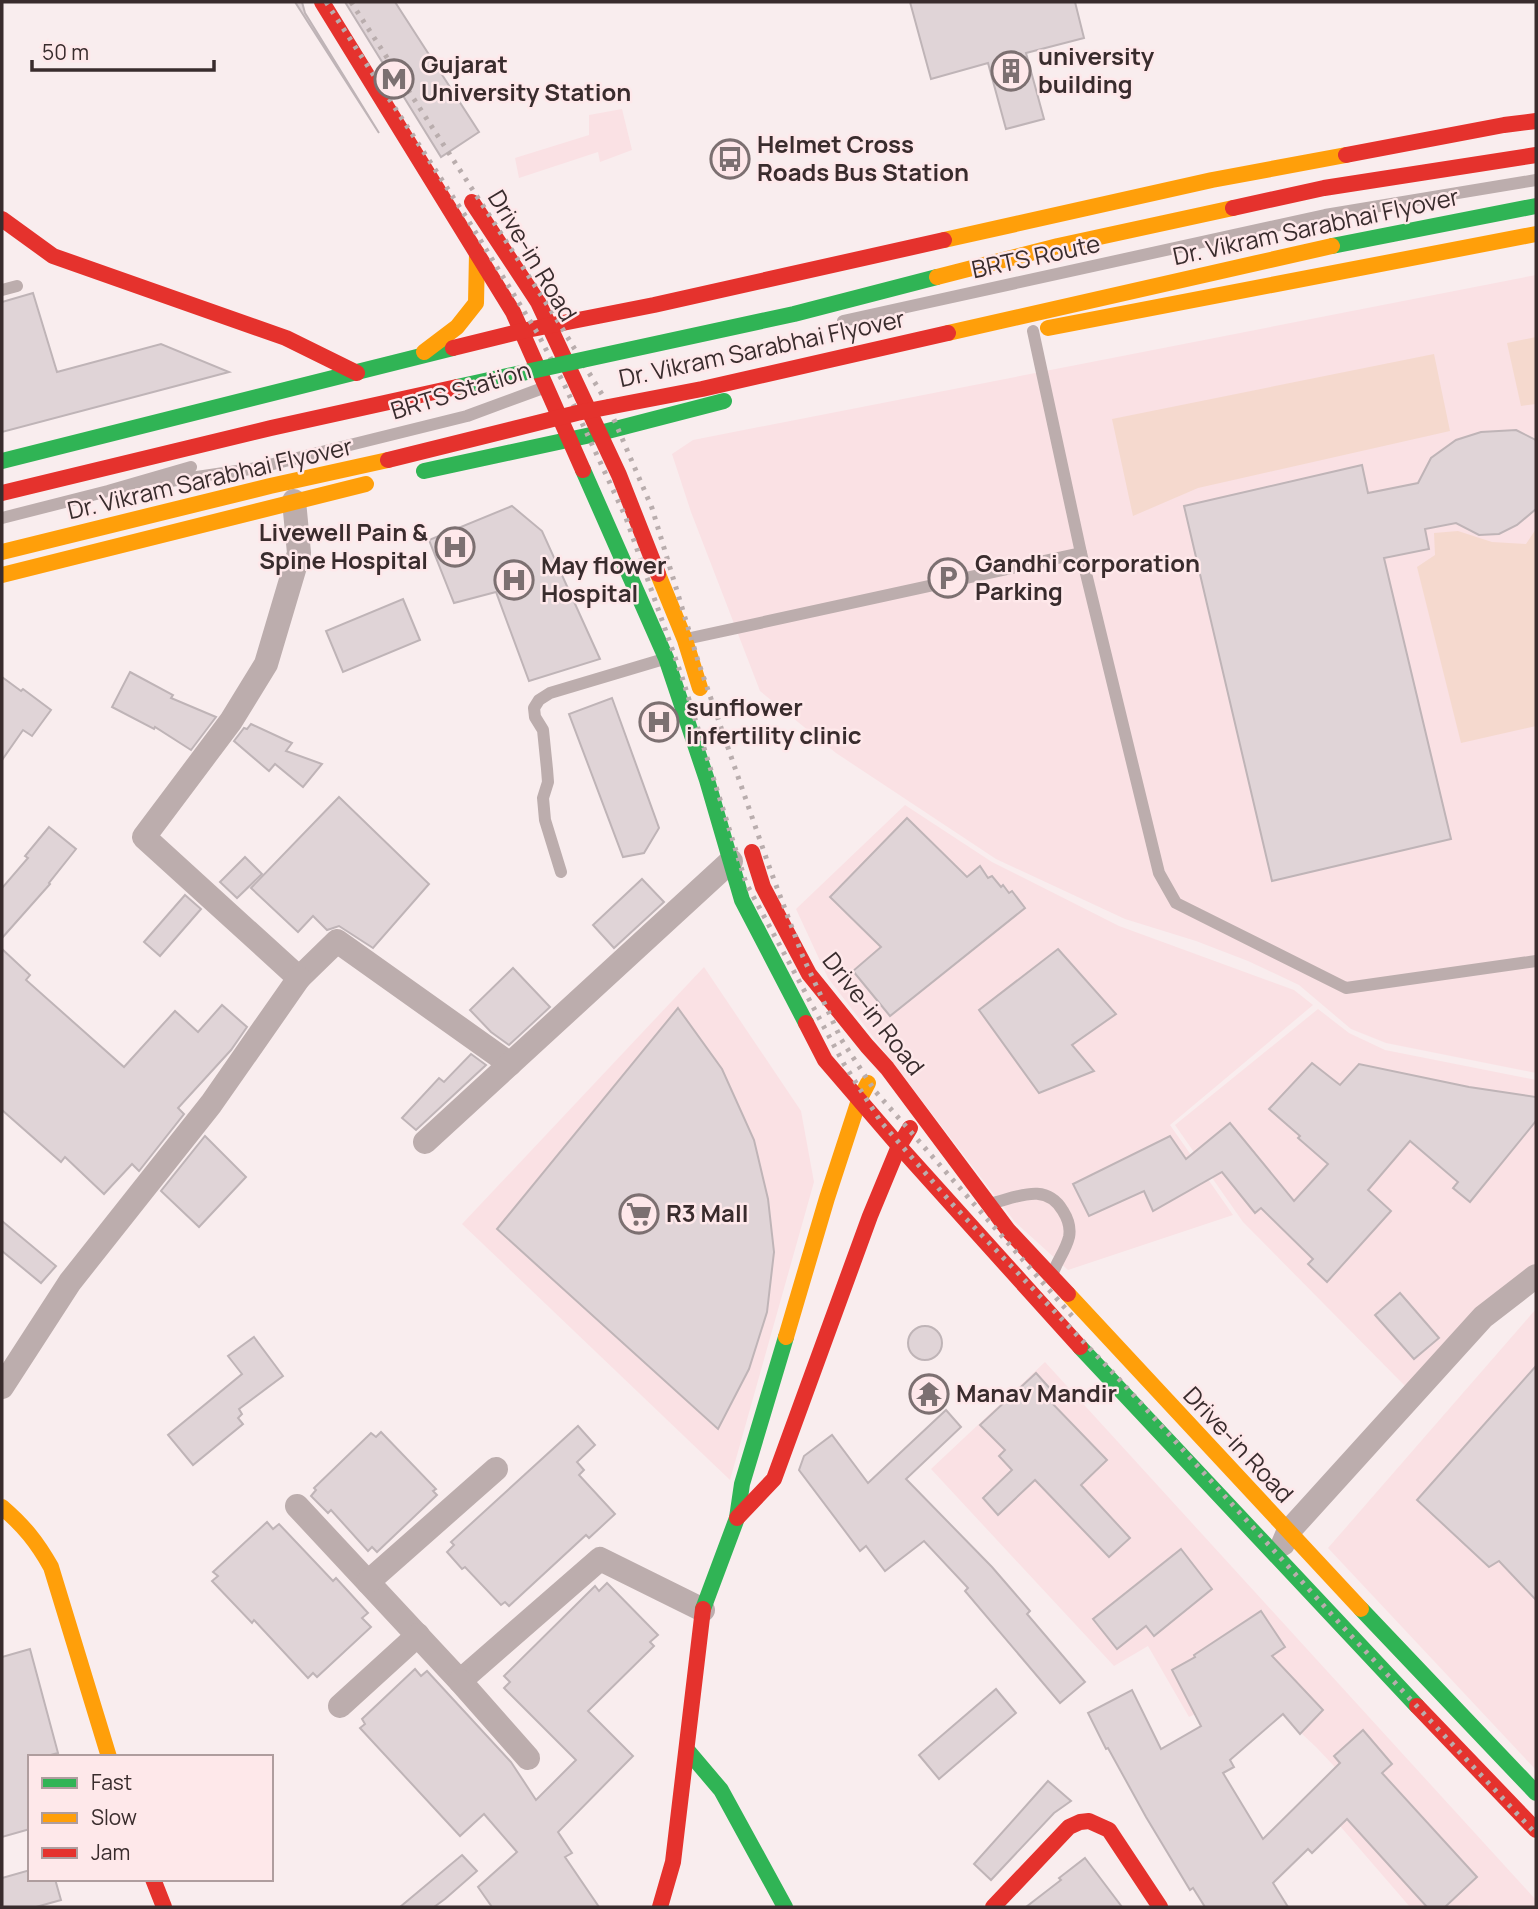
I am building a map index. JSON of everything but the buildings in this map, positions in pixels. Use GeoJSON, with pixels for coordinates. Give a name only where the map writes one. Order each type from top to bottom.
{"type":"FeatureCollection","features":[{"type":"Feature","properties":{"kind":"main road","name":"Drive-in Road"},"geometry":{"type":"LineString","coordinates":[[322,2],[513,312],[666,658],[707,780],[742,900],[825,1060],[1098,1367],[1536,1830]]}},
{"type":"Feature","properties":{"kind":"main road"},"geometry":{"type":"LineString","coordinates":[[2,461],[522,331],[654,306],[1212,180],[1536,121]]}},
{"type":"Feature","properties":{"kind":"main road","name":"Dr. Vikram Sarabhai Flyover"},"geometry":{"type":"LineString","coordinates":[[2,492],[271,428],[794,314],[1058,246],[1324,188],[1536,155]]}},
{"type":"Feature","properties":{"kind":"main road","name":"Drive-in Road"},"geometry":{"type":"LineString","coordinates":[[468,194],[538,302],[549,326],[581,378],[600,433],[685,640],[704,700]]}},
{"type":"Feature","properties":{"kind":"main road","name":"Dr. Vikram Sarabhai Flyover"},"geometry":{"type":"LineString","coordinates":[[2,552],[577,413],[702,389],[1305,251],[1536,206]]}},
{"type":"Feature","properties":{"kind":"main road"},"geometry":{"type":"LineString","coordinates":[[2,219],[52,256],[286,338],[357,373]]}},
{"type":"Feature","properties":{"kind":"main road"},"geometry":{"type":"LineString","coordinates":[[1027,333],[1536,234]]}},
{"type":"Feature","properties":{"kind":"main road"},"geometry":{"type":"LineString","coordinates":[[416,359],[457,327],[476,303],[477,253]]}},
{"type":"Feature","properties":{"kind":"main road"},"geometry":{"type":"LineString","coordinates":[[408,474],[600,433],[733,399]]}},
{"type":"Feature","properties":{"kind":"main road"},"geometry":{"type":"LineString","coordinates":[[2,575],[383,480]]}},
{"type":"Feature","properties":{"kind":"main road","name":"Drive-in Road"},"geometry":{"type":"LineString","coordinates":[[748,839],[763,887],[809,974],[880,1060],[1008,1230],[1288,1532],[1536,1793]]}},
{"type":"Feature","properties":{"kind":"main road"},"geometry":{"type":"LineString","coordinates":[[660,1907],[673,1862],[703,1610],[737,1518],[742,1484],[827,1198],[859,1100],[880,1060]]}},
{"type":"Feature","properties":{"kind":"main road"},"geometry":{"type":"LineString","coordinates":[[737,1518],[774,1479],[870,1216],[899,1146],[920,1113]]}},
{"type":"Feature","properties":{"kind":"main road"},"geometry":{"type":"LineString","coordinates":[[2,1507],[38,1544],[51,1567],[108,1755]]}},
{"type":"Feature","properties":{"kind":"main road"},"geometry":{"type":"LineString","coordinates":[[687,1750],[721,1790],[785,1907]]}},
{"type":"Feature","properties":{"kind":"main road"},"geometry":{"type":"LineString","coordinates":[[993,1907],[1069,1827],[1082,1819],[1096,1821],[1109,1830],[1160,1907]]}},
{"type":"Feature","properties":{"kind":"main road"},"geometry":{"type":"LineString","coordinates":[[154,1881],[164,1907]]}},
{"type":"Feature","properties":{"kind":"street"},"geometry":{"type":"LineString","coordinates":[[294,501],[299,553],[267,664],[231,721],[144,837],[299,978]]}},
{"type":"Feature","properties":{"kind":"street"},"geometry":{"type":"LineString","coordinates":[[425,1142],[731,861]]}},
{"type":"Feature","properties":{"kind":"street"},"geometry":{"type":"LineString","coordinates":[[2,1387],[70,1282],[211,1104],[299,978],[337,941],[510,1064]]}},
{"type":"Feature","properties":{"kind":"street"},"geometry":{"type":"LineString","coordinates":[[1277,1558],[1288,1532],[1483,1317],[1536,1276]]}},
{"type":"Feature","properties":{"kind":"street"},"geometry":{"type":"LineString","coordinates":[[368,1582],[496,1469]]}},
{"type":"Feature","properties":{"kind":"street"},"geometry":{"type":"LineString","coordinates":[[297,1506],[528,1758]]}},
{"type":"Feature","properties":{"kind":"street"},"geometry":{"type":"LineString","coordinates":[[460,1681],[600,1559],[703,1610]]}},
{"type":"Feature","properties":{"kind":"street"},"geometry":{"type":"LineString","coordinates":[[340,1706],[418,1635]]}},
{"type":"Feature","properties":{"kind":"lane","name":"BRTS Route"},"geometry":{"type":"LineString","coordinates":[[834,323],[1325,215],[1536,180]]}},
{"type":"Feature","properties":{"kind":"lane"},"geometry":{"type":"LineString","coordinates":[[2,290],[17,286]]}},
{"type":"Feature","properties":{"kind":"lane"},"geometry":{"type":"LineString","coordinates":[[1027,333],[1159,873],[1176,903],[1346,988],[1536,961]]}},
{"type":"Feature","properties":{"kind":"lane"},"geometry":{"type":"LineString","coordinates":[[548,386],[581,378]]}},
{"type":"Feature","properties":{"kind":"lane","name":"BRTS Station"},"geometry":{"type":"LineString","coordinates":[[479,397],[548,386]]}},
{"type":"Feature","properties":{"kind":"lane","name":"BRTS Station"},"geometry":{"type":"LineString","coordinates":[[108,491],[257,468],[467,416],[548,386]]}},
{"type":"Feature","properties":{"kind":"lane"},"geometry":{"type":"LineString","coordinates":[[2,518],[200,464]]}},
{"type":"Feature","properties":{"kind":"lane"},"geometry":{"type":"LineString","coordinates":[[685,640],[1081,553]]}},
{"type":"Feature","properties":{"kind":"lane"},"geometry":{"type":"LineString","coordinates":[[561,872],[545,820],[543,798],[548,782],[547,769],[543,730],[535,717],[534,708],[539,700],[550,693],[666,658]]}},
{"type":"Feature","properties":{"kind":"lane"},"geometry":{"type":"LineString","coordinates":[[989,1204],[1029,1194],[1045,1194],[1058,1202],[1069,1220],[1070,1234],[1051,1277]]}},
{"type":"Feature","properties":{"kind":"shaded area"},"geometry":{"type":"Polygon","coordinates":[[[622,109],[632,150],[600,162],[598,152],[519,178],[515,158],[589,135],[589,115],[622,109]]]}},
{"type":"Feature","properties":{"kind":"shaded area"},"geometry":{"type":"Polygon","coordinates":[[[1536,275],[1536,1073],[1386,1043],[1351,1029],[1299,985],[1196,941],[1125,919],[996,859],[836,753],[760,691],[691,512],[672,454],[693,440],[1536,275]]]}},
{"type":"Feature","properties":{"kind":"shaded area"},"geometry":{"type":"Polygon","coordinates":[[[1536,337],[1536,404],[1521,406],[1507,343],[1536,337]]]}},
{"type":"Feature","properties":{"kind":"shaded area"},"geometry":{"type":"Polygon","coordinates":[[[1434,354],[1450,431],[1198,488],[1133,516],[1112,419],[1434,354]]]}},
{"type":"Feature","properties":{"kind":"shaded area"},"geometry":{"type":"Polygon","coordinates":[[[1536,529],[1536,726],[1461,743],[1417,567],[1435,555],[1434,533],[1458,531],[1492,542],[1526,544],[1536,529]]]}},
{"type":"Feature","properties":{"kind":"shaded area"},"geometry":{"type":"Polygon","coordinates":[[[905,805],[992,862],[1119,926],[1294,990],[1313,1005],[1170,1125],[1233,1215],[1068,1270],[1015,1222],[828,978],[796,909],[905,805]]]}},
{"type":"Feature","properties":{"kind":"shaded area","name":"R3 Mall"},"geometry":{"type":"Polygon","coordinates":[[[704,967],[801,1111],[814,1182],[730,1480],[462,1224],[704,967]]]}},
{"type":"Feature","properties":{"kind":"shaded area"},"geometry":{"type":"Polygon","coordinates":[[[1318,1009],[1349,1033],[1385,1050],[1536,1080],[1536,1263],[1478,1313],[1406,1387],[1243,1222],[1175,1125],[1318,1009]]]}},
{"type":"Feature","properties":{"kind":"shaded area"},"geometry":{"type":"Polygon","coordinates":[[[1536,1309],[1536,1770],[1328,1548],[1536,1309]]]}},
{"type":"Feature","properties":{"kind":"shaded area"},"geometry":{"type":"Polygon","coordinates":[[[1045,1362],[1536,1900],[1536,1907],[1410,1907],[1340,1826],[1367,1801],[1316,1747],[1252,1687],[1189,1717],[1148,1646],[1114,1666],[931,1469],[1045,1362]]]}},
{"type":"Feature","properties":{"kind":"railway"},"geometry":{"type":"LineString","coordinates":[[326,2],[468,220],[538,334],[564,384],[626,518],[682,677],[746,883],[844,1064],[881,1122],[954,1206],[1118,1378],[1343,1627],[1536,1834]]}},
{"type":"Feature","properties":{"kind":"railway"},"geometry":{"type":"LineString","coordinates":[[351,2],[559,323],[606,401],[652,508],[699,664],[770,869],[803,957],[841,1039],[875,1091],[1072,1316]]}},
{"type":"Feature","properties":{"kind":"traffic: fast"},"geometry":{"type":"LineString","coordinates":[[1332,246],[1536,206]]}},
{"type":"Feature","properties":{"kind":"traffic: fast"},"geometry":{"type":"LineString","coordinates":[[457,387],[794,314],[937,277]]}},
{"type":"Feature","properties":{"kind":"traffic: fast"},"geometry":{"type":"LineString","coordinates":[[2,461],[453,348]]}},
{"type":"Feature","properties":{"kind":"traffic: fast"},"geometry":{"type":"LineString","coordinates":[[424,471],[600,433],[724,401]]}},
{"type":"Feature","properties":{"kind":"traffic: fast"},"geometry":{"type":"LineString","coordinates":[[583,470],[666,658],[707,780],[742,900],[806,1023]]}},
{"type":"Feature","properties":{"kind":"traffic: fast"},"geometry":{"type":"LineString","coordinates":[[703,1609],[737,1518],[742,1484],[786,1337]]}},
{"type":"Feature","properties":{"kind":"traffic: fast"},"geometry":{"type":"LineString","coordinates":[[1080,1347],[1417,1706]]}},
{"type":"Feature","properties":{"kind":"traffic: fast"},"geometry":{"type":"LineString","coordinates":[[1361,1609],[1536,1793]]}},
{"type":"Feature","properties":{"kind":"traffic: fast"},"geometry":{"type":"LineString","coordinates":[[687,1750],[721,1790],[785,1907]]}},
{"type":"Feature","properties":{"kind":"traffic: slow"},"geometry":{"type":"LineString","coordinates":[[944,240],[1212,180],[1346,155]]}},
{"type":"Feature","properties":{"kind":"traffic: slow"},"geometry":{"type":"LineString","coordinates":[[937,277],[1058,246],[1233,208]]}},
{"type":"Feature","properties":{"kind":"traffic: slow"},"geometry":{"type":"LineString","coordinates":[[1048,328],[1536,234]]}},
{"type":"Feature","properties":{"kind":"traffic: slow"},"geometry":{"type":"LineString","coordinates":[[948,333],[1332,246]]}},
{"type":"Feature","properties":{"kind":"traffic: slow"},"geometry":{"type":"LineString","coordinates":[[424,352],[457,327],[476,303],[477,253]]}},
{"type":"Feature","properties":{"kind":"traffic: slow"},"geometry":{"type":"LineString","coordinates":[[2,552],[388,460]]}},
{"type":"Feature","properties":{"kind":"traffic: slow"},"geometry":{"type":"LineString","coordinates":[[2,575],[366,484]]}},
{"type":"Feature","properties":{"kind":"traffic: slow"},"geometry":{"type":"LineString","coordinates":[[658,574],[685,640],[700,688]]}},
{"type":"Feature","properties":{"kind":"traffic: slow"},"geometry":{"type":"LineString","coordinates":[[786,1337],[827,1198],[859,1100],[868,1083]]}},
{"type":"Feature","properties":{"kind":"traffic: slow"},"geometry":{"type":"LineString","coordinates":[[1068,1294],[1361,1609]]}},
{"type":"Feature","properties":{"kind":"traffic: slow"},"geometry":{"type":"LineString","coordinates":[[2,1507],[30,1535],[51,1567],[108,1755]]}},
{"type":"Feature","properties":{"kind":"traffic: jam"},"geometry":{"type":"LineString","coordinates":[[322,2],[513,312],[583,470]]}},
{"type":"Feature","properties":{"kind":"traffic: jam"},"geometry":{"type":"LineString","coordinates":[[1346,155],[1536,121]]}},
{"type":"Feature","properties":{"kind":"traffic: jam"},"geometry":{"type":"LineString","coordinates":[[1233,208],[1324,188],[1536,155]]}},
{"type":"Feature","properties":{"kind":"traffic: jam"},"geometry":{"type":"LineString","coordinates":[[472,202],[538,302],[619,475],[658,574]]}},
{"type":"Feature","properties":{"kind":"traffic: jam"},"geometry":{"type":"LineString","coordinates":[[2,219],[53,256],[286,338],[357,373]]}},
{"type":"Feature","properties":{"kind":"traffic: jam"},"geometry":{"type":"LineString","coordinates":[[453,348],[944,240]]}},
{"type":"Feature","properties":{"kind":"traffic: jam"},"geometry":{"type":"LineString","coordinates":[[388,460],[577,413],[702,389],[948,333]]}},
{"type":"Feature","properties":{"kind":"traffic: jam"},"geometry":{"type":"LineString","coordinates":[[2,493],[271,428],[457,387]]}},
{"type":"Feature","properties":{"kind":"traffic: jam"},"geometry":{"type":"LineString","coordinates":[[752,852],[763,887],[809,974],[887,1068],[1008,1230],[1068,1294]]}},
{"type":"Feature","properties":{"kind":"traffic: jam"},"geometry":{"type":"LineString","coordinates":[[806,1023],[825,1060],[1080,1347]]}},
{"type":"Feature","properties":{"kind":"traffic: jam"},"geometry":{"type":"LineString","coordinates":[[737,1518],[774,1479],[870,1216],[899,1146],[910,1128]]}},
{"type":"Feature","properties":{"kind":"traffic: jam"},"geometry":{"type":"LineString","coordinates":[[660,1907],[673,1862],[703,1609]]}},
{"type":"Feature","properties":{"kind":"traffic: jam"},"geometry":{"type":"LineString","coordinates":[[1417,1706],[1536,1830]]}},
{"type":"Feature","properties":{"kind":"traffic: jam"},"geometry":{"type":"LineString","coordinates":[[993,1907],[1069,1827],[1089,1821],[1109,1830],[1160,1907]]}},
{"type":"Feature","properties":{"kind":"traffic: jam"},"geometry":{"type":"LineString","coordinates":[[154,1881],[164,1907]]}},
{"type":"Feature","properties":{"kind":"place","name":"university building"},"geometry":{"type":"Point","coordinates":[1011,71]}},
{"type":"Feature","properties":{"kind":"place","name":"Gujarat University Station"},"geometry":{"type":"Point","coordinates":[394,79]}},
{"type":"Feature","properties":{"kind":"place","name":"Helmet Cross Roads Bus Station"},"geometry":{"type":"Point","coordinates":[730,159]}},
{"type":"Feature","properties":{"kind":"place","name":"Livewell Pain & Spine Hospital"},"geometry":{"type":"Point","coordinates":[455,547]}},
{"type":"Feature","properties":{"kind":"place","name":"Gandhi corporation Parking"},"geometry":{"type":"Point","coordinates":[948,578]}},
{"type":"Feature","properties":{"kind":"place","name":"May flower Hospital"},"geometry":{"type":"Point","coordinates":[514,580]}},
{"type":"Feature","properties":{"kind":"place","name":"sunflower infertility clinic"},"geometry":{"type":"Point","coordinates":[659,722]}},
{"type":"Feature","properties":{"kind":"place","name":"R3 Mall"},"geometry":{"type":"Point","coordinates":[639,1214]}},
{"type":"Feature","properties":{"kind":"place","name":"Manav Mandir"},"geometry":{"type":"Point","coordinates":[929,1394]}}]}
